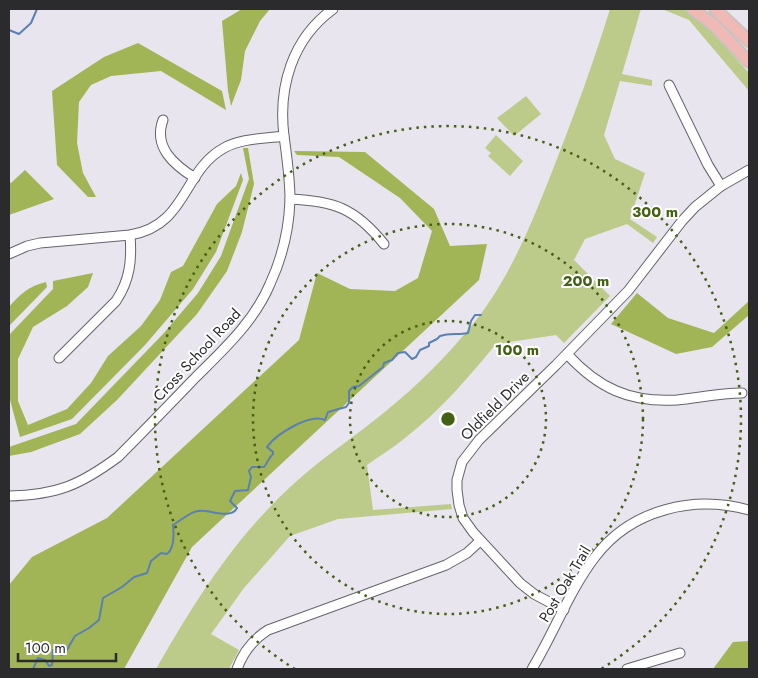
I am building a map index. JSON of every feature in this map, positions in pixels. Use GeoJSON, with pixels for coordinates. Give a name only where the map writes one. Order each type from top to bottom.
{"type":"FeatureCollection","features":[{"type":"Feature","properties":{"kind":"main road"},"geometry":{"type":"LineString","coordinates":[[693,9],[714,26],[749,62]]}},
{"type":"Feature","properties":{"kind":"main road"},"geometry":{"type":"LineString","coordinates":[[715,9],[749,41]]}},
{"type":"Feature","properties":{"kind":"street","name":"Cross School Road"},"geometry":{"type":"LineString","coordinates":[[9,496],[53,492],[96,473],[126,449],[234,338],[253,314],[270,286],[286,236],[290,199],[289,170],[284,136],[283,97],[288,71],[294,56],[309,32],[333,9]]}},
{"type":"Feature","properties":{"kind":"street"},"geometry":{"type":"LineString","coordinates":[[669,85],[708,165],[721,186]]}},
{"type":"Feature","properties":{"kind":"street"},"geometry":{"type":"LineString","coordinates":[[163,120],[160,133],[162,145],[170,159],[195,178]]}},
{"type":"Feature","properties":{"kind":"street"},"geometry":{"type":"LineString","coordinates":[[9,254],[27,246],[46,242],[130,235],[144,232],[165,220],[181,201],[201,168],[213,155],[231,144],[284,136]]}},
{"type":"Feature","properties":{"kind":"street","name":"Oldfield Drive"},"geometry":{"type":"LineString","coordinates":[[564,610],[526,589],[480,541],[463,518],[459,505],[457,480],[462,462],[479,440],[628,291],[695,207],[721,186],[749,170]]}},
{"type":"Feature","properties":{"kind":"street"},"geometry":{"type":"LineString","coordinates":[[290,199],[316,200],[341,208],[366,223],[384,244]]}},
{"type":"Feature","properties":{"kind":"street"},"geometry":{"type":"LineString","coordinates":[[59,358],[116,301],[122,291],[129,273],[131,261],[130,235]]}},
{"type":"Feature","properties":{"kind":"street"},"geometry":{"type":"LineString","coordinates":[[567,354],[595,380],[617,392],[636,398],[657,401],[742,393]]}},
{"type":"Feature","properties":{"kind":"street","name":"Post Oak Trail"},"geometry":{"type":"LineString","coordinates":[[533,667],[589,565],[616,536],[639,520],[668,508],[696,504],[727,505],[749,510]]}},
{"type":"Feature","properties":{"kind":"street"},"geometry":{"type":"LineString","coordinates":[[237,669],[248,647],[268,630],[446,566],[467,553],[480,541]]}},
{"type":"Feature","properties":{"kind":"street"},"geometry":{"type":"LineString","coordinates":[[627,669],[680,653]]}},
{"type":"Feature","properties":{"kind":"street"},"geometry":{"type":"LineString","coordinates":[[533,667],[544,669]]}},
{"type":"Feature","properties":{"kind":"green space"},"geometry":{"type":"Polygon","coordinates":[[[242,9],[270,9],[260,21],[245,51],[241,80],[231,106],[222,21],[242,9]]]}},
{"type":"Feature","properties":{"kind":"green space"},"geometry":{"type":"Polygon","coordinates":[[[610,9],[641,9],[622,74],[652,80],[652,86],[620,81],[604,135],[615,159],[645,173],[630,219],[657,237],[653,243],[627,224],[585,239],[574,260],[610,296],[564,343],[556,335],[496,344],[464,382],[430,417],[400,442],[367,465],[373,510],[451,504],[452,509],[338,519],[290,536],[244,588],[211,634],[239,650],[229,669],[156,669],[219,568],[255,523],[298,480],[386,411],[432,370],[487,306],[510,267],[538,206],[577,106],[610,9]]]}},
{"type":"Feature","properties":{"kind":"green space"},"geometry":{"type":"Polygon","coordinates":[[[662,9],[684,9],[713,33],[749,73],[749,91],[689,20],[662,9]]]}},
{"type":"Feature","properties":{"kind":"green space"},"geometry":{"type":"Polygon","coordinates":[[[138,43],[222,91],[226,110],[161,71],[111,76],[91,85],[79,102],[77,143],[83,173],[96,197],[88,197],[57,165],[52,91],[104,57],[138,43]]]}},
{"type":"Feature","properties":{"kind":"green space"},"geometry":{"type":"Polygon","coordinates":[[[526,96],[541,114],[514,136],[497,118],[526,96]]]}},
{"type":"Feature","properties":{"kind":"green space"},"geometry":{"type":"Polygon","coordinates":[[[496,135],[523,161],[510,176],[488,156],[491,153],[485,148],[496,135]]]}},
{"type":"Feature","properties":{"kind":"green space"},"geometry":{"type":"Polygon","coordinates":[[[243,148],[248,148],[254,184],[242,232],[227,271],[197,314],[117,400],[80,434],[31,452],[9,456],[9,447],[76,424],[164,333],[198,293],[221,256],[249,179],[243,148]]]}},
{"type":"Feature","properties":{"kind":"green space"},"geometry":{"type":"Polygon","coordinates":[[[294,151],[365,152],[434,209],[450,246],[487,244],[479,280],[192,547],[124,669],[9,669],[9,585],[32,557],[107,518],[299,340],[317,273],[350,289],[395,291],[418,278],[432,231],[400,198],[339,157],[297,155],[294,151]]]}},
{"type":"Feature","properties":{"kind":"green space"},"geometry":{"type":"Polygon","coordinates":[[[25,170],[54,199],[9,215],[9,182],[11,183],[25,170]]]}},
{"type":"Feature","properties":{"kind":"green space"},"geometry":{"type":"Polygon","coordinates":[[[241,173],[243,180],[216,252],[193,289],[145,345],[72,419],[20,437],[9,396],[10,334],[53,289],[53,281],[93,273],[88,287],[67,306],[33,327],[18,359],[18,401],[28,425],[67,409],[91,383],[108,356],[141,326],[160,300],[171,272],[183,266],[217,204],[236,186],[241,173]]]}},
{"type":"Feature","properties":{"kind":"green space"},"geometry":{"type":"Polygon","coordinates":[[[46,282],[47,287],[9,326],[9,307],[25,291],[46,282]]]}},
{"type":"Feature","properties":{"kind":"green space"},"geometry":{"type":"Polygon","coordinates":[[[637,293],[668,318],[714,333],[749,301],[749,315],[712,347],[676,354],[611,324],[637,293]]]}},
{"type":"Feature","properties":{"kind":"green space"},"geometry":{"type":"Polygon","coordinates":[[[749,641],[749,669],[713,669],[733,642],[749,641]]]}},
{"type":"Feature","properties":{"kind":"waterway"},"geometry":{"type":"LineString","coordinates":[[9,30],[19,34],[31,23],[37,9]]}},
{"type":"Feature","properties":{"kind":"waterway"},"geometry":{"type":"LineString","coordinates":[[33,669],[38,658],[45,660],[49,666],[52,665],[53,650],[56,649],[61,655],[65,653],[75,636],[99,620],[103,598],[122,587],[134,577],[147,573],[151,561],[161,553],[167,554],[170,551],[173,541],[173,525],[198,511],[225,514],[234,511],[237,508],[230,501],[235,491],[248,490],[251,477],[249,471],[252,467],[264,467],[273,454],[267,447],[278,436],[302,422],[311,419],[325,420],[328,412],[346,407],[349,403],[349,391],[353,387],[359,386],[398,353],[405,352],[412,359],[416,357],[420,350],[429,346],[429,343],[440,336],[468,333],[471,321],[475,315],[481,315]]}}]}
